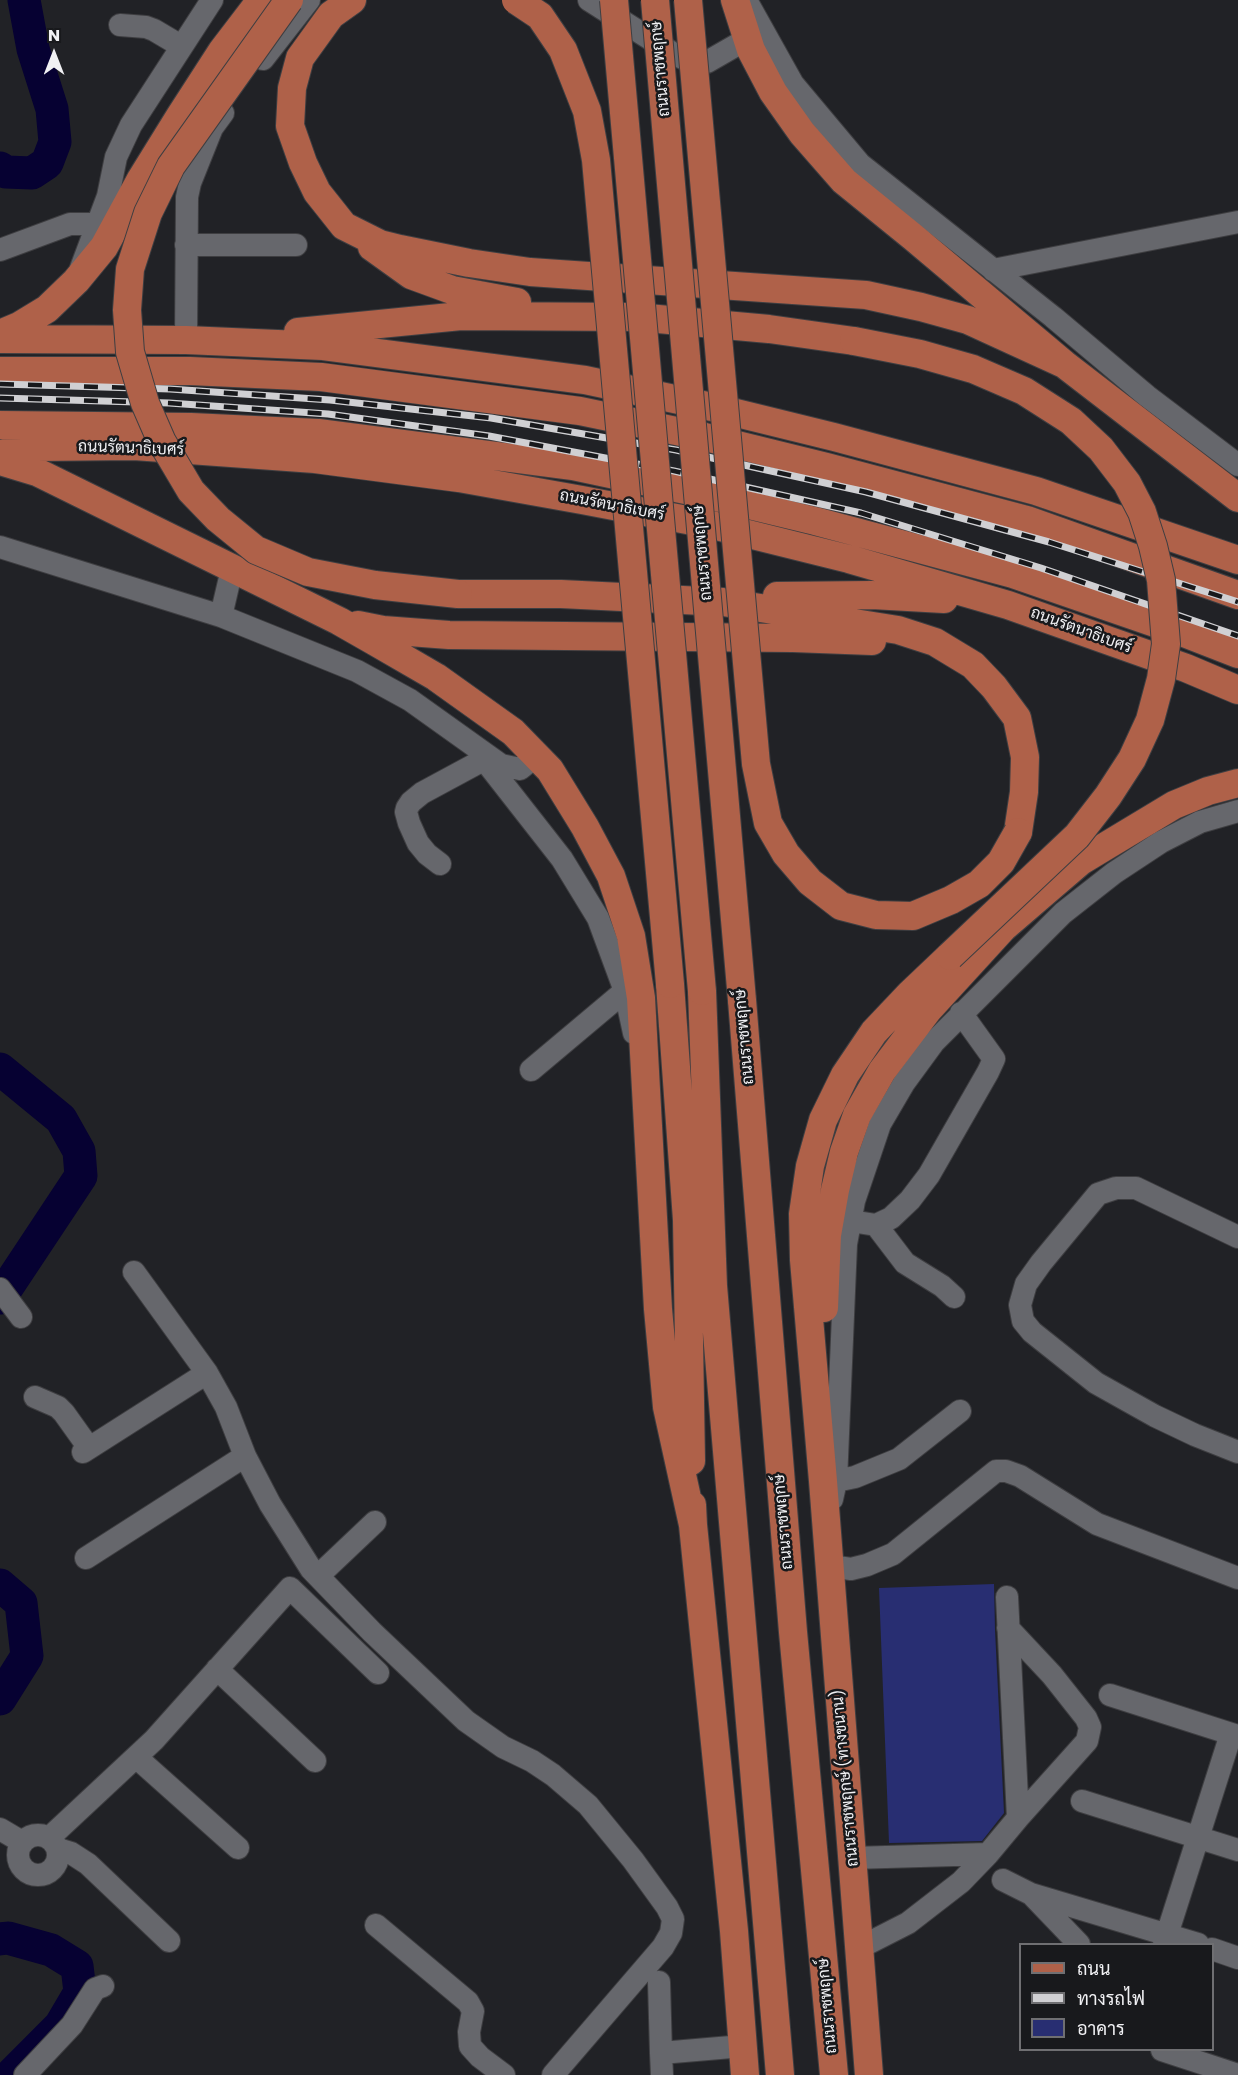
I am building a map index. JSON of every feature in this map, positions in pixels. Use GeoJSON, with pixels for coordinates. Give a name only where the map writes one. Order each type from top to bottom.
{"type":"FeatureCollection","features":[{"type":"Feature","properties":{"kind":"main road"},"geometry":{"type":"LineString","coordinates":[[0,333],[19,326],[47,309],[76,281],[104,247],[141,179],[180,116],[222,51],[261,0]]}},
{"type":"Feature","properties":{"kind":"main road"},"geometry":{"type":"LineString","coordinates":[[289,0],[171,166],[148,213],[130,269],[127,310],[130,352],[145,403],[168,452],[191,491],[218,519],[256,550],[308,572],[375,585],[458,594],[561,594],[723,602],[898,630],[935,642],[973,665],[994,687],[1017,718],[1025,757],[1024,792],[1018,832],[1001,862],[979,884],[951,900],[913,915],[876,915],[841,906],[810,882],[786,854],[768,823],[756,764],[688,0]]}},
{"type":"Feature","properties":{"kind":"main road"},"geometry":{"type":"LineString","coordinates":[[352,0],[331,15],[300,58],[292,88],[290,126],[303,163],[317,192],[344,226],[392,263],[411,275],[452,290],[501,300],[636,317],[769,329],[854,341],[920,354],[973,369],[1024,392],[1071,421],[1101,449],[1127,483],[1142,512],[1153,546],[1161,580],[1166,644],[1161,679],[1150,720],[1132,759],[1108,796],[1077,836],[895,1009],[874,1032],[845,1075],[823,1120],[810,1167],[803,1214],[804,1260],[830,1481]]}},
{"type":"Feature","properties":{"kind":"main road"},"geometry":{"type":"LineString","coordinates":[[516,0],[540,16],[563,50],[587,111],[596,160],[670,984],[687,1221],[693,1525],[734,1931],[745,2075]]}},
{"type":"Feature","properties":{"kind":"main road"},"geometry":{"type":"LineString","coordinates":[[614,0],[702,991],[713,1286],[780,2075]]}},
{"type":"Feature","properties":{"kind":"main road","name":"ถนนราชพฤกษ์"},"geometry":{"type":"LineString","coordinates":[[655,0],[742,1000],[792,1620],[834,2075]]}},
{"type":"Feature","properties":{"kind":"main road"},"geometry":{"type":"LineString","coordinates":[[735,0],[751,50],[774,92],[802,133],[844,181],[1064,364],[1238,498]]}},
{"type":"Feature","properties":{"kind":"main road"},"geometry":{"type":"LineString","coordinates":[[344,226],[380,244],[400,249],[530,272],[866,295],[968,320],[1064,364]]}},
{"type":"Feature","properties":{"kind":"main road"},"geometry":{"type":"LineString","coordinates":[[216,340],[461,316],[636,317]]}},
{"type":"Feature","properties":{"kind":"main road"},"geometry":{"type":"LineString","coordinates":[[0,339],[216,340],[323,346],[585,380],[712,407],[834,437],[1036,491],[1238,560]]}},
{"type":"Feature","properties":{"kind":"main road"},"geometry":{"type":"LineString","coordinates":[[0,370],[190,371],[321,377],[580,411],[834,437]]}},
{"type":"Feature","properties":{"kind":"main road"},"geometry":{"type":"LineString","coordinates":[[580,411],[705,437],[816,464],[1027,520],[1238,595]]}},
{"type":"Feature","properties":{"kind":"main road","name":"ถนนรัตนาธิเบศร์"},"geometry":{"type":"LineString","coordinates":[[0,425],[191,427],[318,433],[573,466],[717,497],[1013,574],[1238,654]]}},
{"type":"Feature","properties":{"kind":"main road","name":"ถนนรัตนาธิเบศร์"},"geometry":{"type":"LineString","coordinates":[[0,454],[36,447],[134,446],[315,459],[459,478],[708,524],[849,559],[1008,605],[1186,668],[1238,690]]}},
{"type":"Feature","properties":{"kind":"main road"},"geometry":{"type":"LineString","coordinates":[[0,461],[37,472],[339,621],[436,677],[513,732],[550,770],[585,827],[611,876],[631,936],[641,998],[658,1309],[667,1407],[693,1525]]}},
{"type":"Feature","properties":{"kind":"main road"},"geometry":{"type":"LineString","coordinates":[[649,597],[872,595],[1008,605]]}},
{"type":"Feature","properties":{"kind":"main road"},"geometry":{"type":"LineString","coordinates":[[339,621],[383,630],[448,635],[793,638],[873,641],[929,652],[973,665]]}},
{"type":"Feature","properties":{"kind":"main road"},"geometry":{"type":"LineString","coordinates":[[830,1481],[823,1342],[827,1235],[844,1152],[857,1115],[882,1071],[928,1010],[1003,928],[1081,861],[1174,805],[1208,791],[1238,783]]}},
{"type":"Feature","properties":{"kind":"main road","name":"ถนนราชพฤกษ์ (ทางขนาน)"},"geometry":{"type":"LineString","coordinates":[[830,1481],[827,1528],[869,2075]]}},
{"type":"Feature","properties":{"kind":"street"},"geometry":{"type":"LineString","coordinates":[[76,281],[108,196],[116,157],[131,126],[212,0]]}},
{"type":"Feature","properties":{"kind":"street"},"geometry":{"type":"LineString","coordinates":[[186,340],[187,197],[190,183],[212,128],[309,0]]}},
{"type":"Feature","properties":{"kind":"street"},"geometry":{"type":"LineString","coordinates":[[589,0],[687,60],[707,62],[747,39]]}},
{"type":"Feature","properties":{"kind":"street"},"geometry":{"type":"LineString","coordinates":[[747,0],[793,84],[860,164],[1053,317],[1147,396],[1238,465]]}},
{"type":"Feature","properties":{"kind":"street"},"geometry":{"type":"LineString","coordinates":[[120,25],[146,27],[182,46]]}},
{"type":"Feature","properties":{"kind":"street"},"geometry":{"type":"LineString","coordinates":[[993,270],[1238,222]]}},
{"type":"Feature","properties":{"kind":"street"},"geometry":{"type":"LineString","coordinates":[[0,250],[70,224],[98,224]]}},
{"type":"Feature","properties":{"kind":"street"},"geometry":{"type":"LineString","coordinates":[[186,244],[296,245]]}},
{"type":"Feature","properties":{"kind":"street"},"geometry":{"type":"LineString","coordinates":[[0,547],[221,616],[357,671],[410,700],[480,753],[501,765],[520,769],[536,756]]}},
{"type":"Feature","properties":{"kind":"street"},"geometry":{"type":"LineString","coordinates":[[221,616],[232,569]]}},
{"type":"Feature","properties":{"kind":"street"},"geometry":{"type":"LineString","coordinates":[[440,864],[418,843],[406,812],[411,802],[422,793],[480,753]]}},
{"type":"Feature","properties":{"kind":"street"},"geometry":{"type":"LineString","coordinates":[[480,753],[562,859],[598,918],[624,991],[649,1120]]}},
{"type":"Feature","properties":{"kind":"street"},"geometry":{"type":"LineString","coordinates":[[960,1411],[899,1460],[855,1477],[830,1481],[846,1244],[864,1166],[880,1124],[904,1083],[934,1042],[1063,913],[1114,873],[1161,842],[1200,822],[1238,811]]}},
{"type":"Feature","properties":{"kind":"street"},"geometry":{"type":"LineString","coordinates":[[531,1070],[624,991]]}},
{"type":"Feature","properties":{"kind":"street"},"geometry":{"type":"LineString","coordinates":[[850,1221],[876,1225],[891,1218],[910,1200],[929,1175],[994,1059],[962,1013]]}},
{"type":"Feature","properties":{"kind":"street"},"geometry":{"type":"LineString","coordinates":[[1238,1237],[1136,1188],[1116,1188],[1098,1194],[1041,1263],[1026,1284],[1020,1305],[1023,1321],[1032,1332],[1096,1383],[1155,1416],[1238,1452]]}},
{"type":"Feature","properties":{"kind":"street"},"geometry":{"type":"LineString","coordinates":[[876,1225],[905,1263],[942,1286],[954,1297]]}},
{"type":"Feature","properties":{"kind":"street"},"geometry":{"type":"LineString","coordinates":[[134,1272],[207,1373],[226,1407],[245,1456],[270,1504],[315,1572],[372,1632],[466,1721],[503,1747],[539,1766],[588,1805],[633,1860],[667,1907],[673,1919],[671,1933],[663,1947],[553,2075]]}},
{"type":"Feature","properties":{"kind":"street"},"geometry":{"type":"LineString","coordinates":[[3,1292],[21,1317]]}},
{"type":"Feature","properties":{"kind":"street"},"geometry":{"type":"LineString","coordinates":[[35,1397],[58,1407],[64,1413],[86,1450],[207,1373]]}},
{"type":"Feature","properties":{"kind":"street"},"geometry":{"type":"LineString","coordinates":[[86,1558],[245,1456]]}},
{"type":"Feature","properties":{"kind":"street"},"geometry":{"type":"LineString","coordinates":[[830,1566],[851,1569],[893,1554],[988,1477],[996,1472],[1005,1471],[1020,1476],[1097,1524],[1238,1578]]}},
{"type":"Feature","properties":{"kind":"street"},"geometry":{"type":"LineString","coordinates":[[54,1844],[290,1588],[315,1572],[375,1522]]}},
{"type":"Feature","properties":{"kind":"street"},"geometry":{"type":"LineString","coordinates":[[290,1588],[378,1673]]}},
{"type":"Feature","properties":{"kind":"street"},"geometry":{"type":"LineString","coordinates":[[1007,1597],[1018,1818]]}},
{"type":"Feature","properties":{"kind":"street"},"geometry":{"type":"LineString","coordinates":[[859,1948],[908,1923],[962,1882],[1087,1741],[1090,1727],[1086,1718],[1052,1675],[1008,1628]]}},
{"type":"Feature","properties":{"kind":"street"},"geometry":{"type":"LineString","coordinates":[[217,1669],[315,1761]]}},
{"type":"Feature","properties":{"kind":"street"},"geometry":{"type":"LineString","coordinates":[[1110,1695],[1235,1735],[1198,1838],[1166,1940]]}},
{"type":"Feature","properties":{"kind":"street"},"geometry":{"type":"LineString","coordinates":[[136,1757],[238,1848]]}},
{"type":"Feature","properties":{"kind":"street"},"geometry":{"type":"LineString","coordinates":[[1082,1801],[1238,1850]]}},
{"type":"Feature","properties":{"kind":"street"},"geometry":{"type":"LineString","coordinates":[[0,1829],[22,1842]]}},
{"type":"Feature","properties":{"kind":"street"},"geometry":{"type":"LineString","coordinates":[[54,1844],[57,1864],[46,1874],[38,1876],[24,1870],[18,1857],[22,1842],[32,1836],[44,1835],[54,1844],[88,1864],[169,1941]]}},
{"type":"Feature","properties":{"kind":"street"},"geometry":{"type":"LineString","coordinates":[[852,1858],[988,1854]]}},
{"type":"Feature","properties":{"kind":"street"},"geometry":{"type":"LineString","coordinates":[[1003,1880],[1031,1894],[1166,1940],[1190,1943]]}},
{"type":"Feature","properties":{"kind":"street"},"geometry":{"type":"LineString","coordinates":[[1031,1894],[1079,1943]]}},
{"type":"Feature","properties":{"kind":"street"},"geometry":{"type":"LineString","coordinates":[[376,1925],[468,2002],[473,2011],[469,2032],[470,2046],[480,2057],[504,2075]]}},
{"type":"Feature","properties":{"kind":"street"},"geometry":{"type":"LineString","coordinates":[[1214,1950],[1238,1958]]}},
{"type":"Feature","properties":{"kind":"street"},"geometry":{"type":"LineString","coordinates":[[659,1982],[661,2064],[743,2046]]}},
{"type":"Feature","properties":{"kind":"street"},"geometry":{"type":"LineString","coordinates":[[25,2075],[72,2025],[94,1989],[103,1986]]}},
{"type":"Feature","properties":{"kind":"street"},"geometry":{"type":"LineString","coordinates":[[1168,2051],[1238,2074]]}},
{"type":"Feature","properties":{"kind":"building"},"geometry":{"type":"Polygon","coordinates":[[[994,1584],[1004,1813],[982,1841],[889,1843],[879,1588],[994,1584]]]}},
{"type":"Feature","properties":{"kind":"waterway"},"geometry":{"type":"LineString","coordinates":[[0,168],[6,172],[32,173],[47,163],[55,142],[52,109],[33,49],[24,0]]}},
{"type":"Feature","properties":{"kind":"waterway"},"geometry":{"type":"LineString","coordinates":[[0,1069],[61,1119],[79,1151],[81,1176],[0,1298]]}},
{"type":"Feature","properties":{"kind":"waterway"},"geometry":{"type":"LineString","coordinates":[[0,1585],[21,1603],[27,1656],[0,1699]]}},
{"type":"Feature","properties":{"kind":"waterway"},"geometry":{"type":"LineString","coordinates":[[0,1939],[8,1938],[51,1950],[77,1966],[80,1992],[60,2026],[11,2075]]}},
{"type":"Feature","properties":{"kind":"railway"},"geometry":{"type":"LineString","coordinates":[[0,384],[170,389],[330,400],[491,418],[676,450],[866,492],[1049,542],[1238,602]]}},
{"type":"Feature","properties":{"kind":"railway"},"geometry":{"type":"LineString","coordinates":[[0,398],[169,403],[328,414],[489,436],[674,471],[861,513],[1041,568],[1238,636]]}}]}
